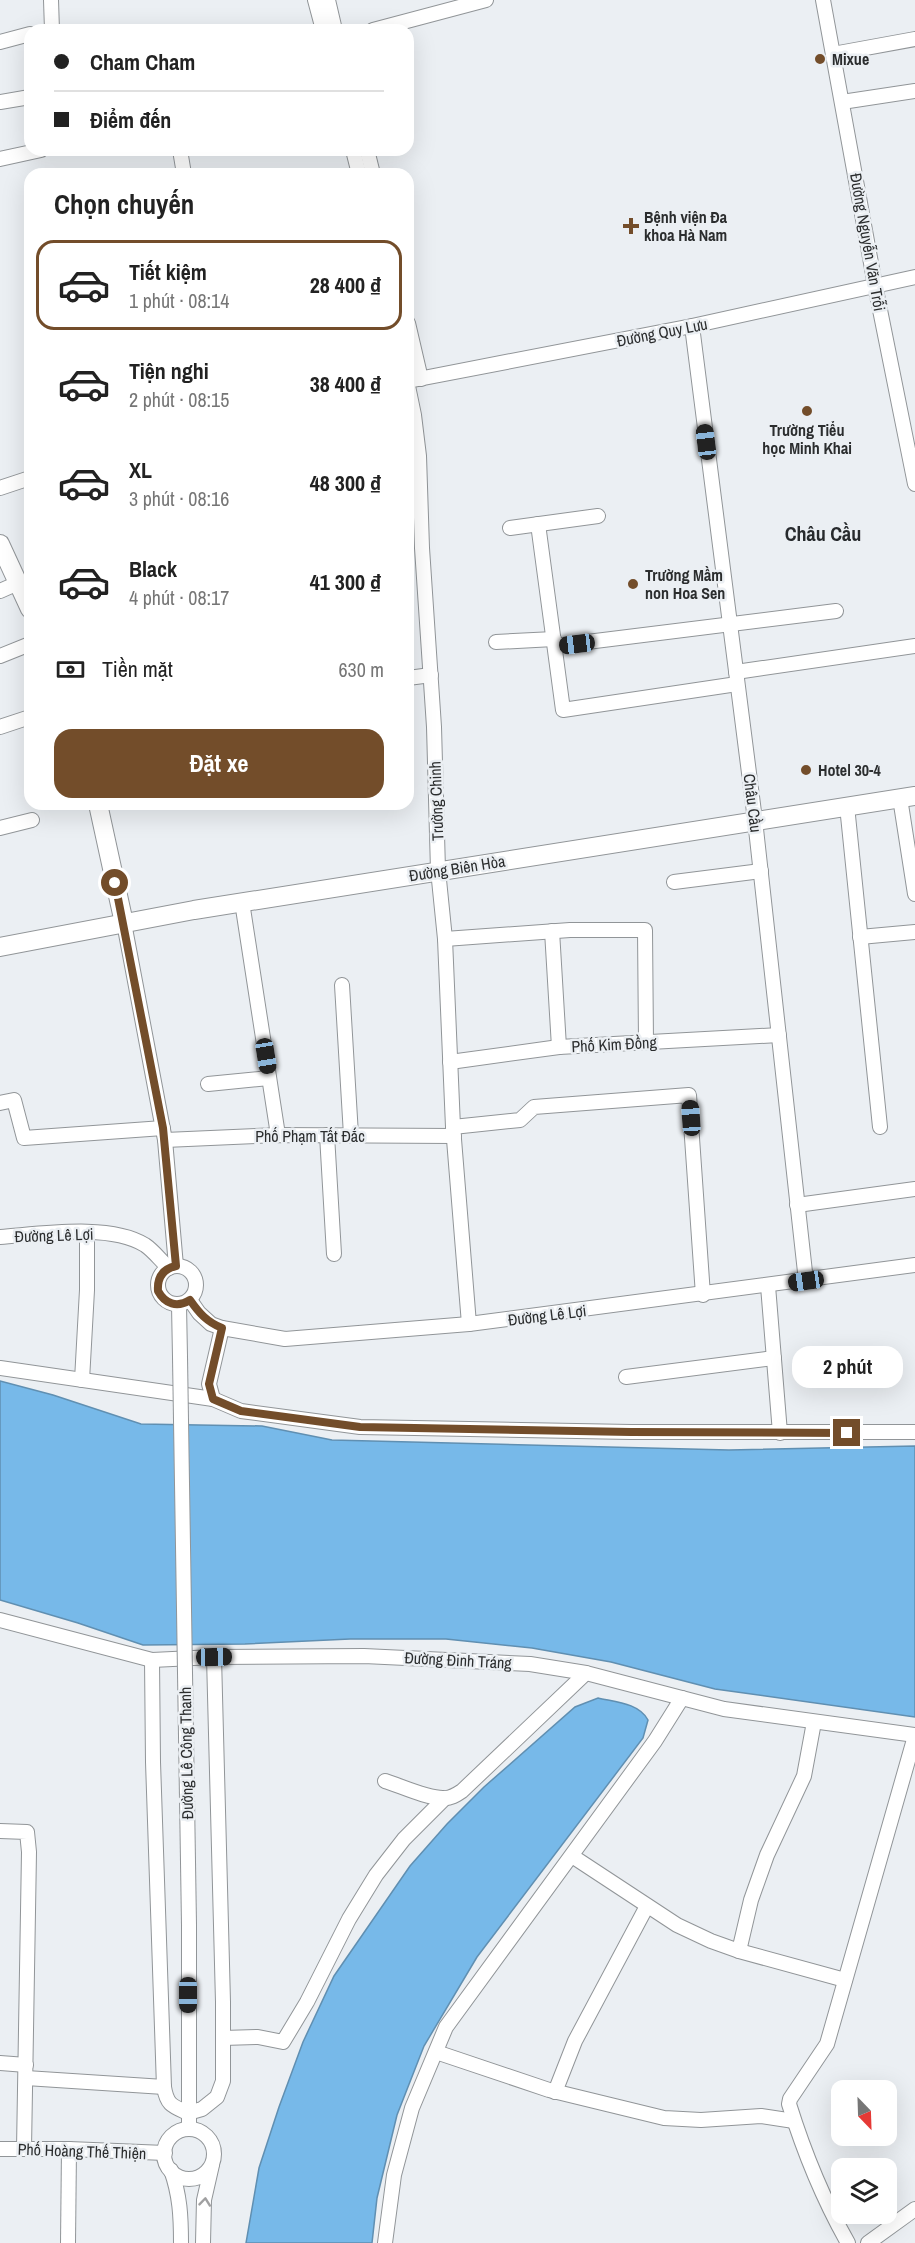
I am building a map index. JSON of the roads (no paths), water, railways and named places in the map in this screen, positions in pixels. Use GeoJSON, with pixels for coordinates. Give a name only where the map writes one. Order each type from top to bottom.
{"type":"FeatureCollection","features":[{"type":"Feature","properties":{"kind":"main road"},"geometry":{"type":"LineString","coordinates":[[0,544],[24,596]]}},
{"type":"Feature","properties":{"kind":"main road","name":"Đường Biên Hòa"},"geometry":{"type":"LineString","coordinates":[[0,947],[124,923],[438,870],[908,797]]}},
{"type":"Feature","properties":{"kind":"main road"},"geometry":{"type":"LineString","coordinates":[[99,810],[124,923]]}},
{"type":"Feature","properties":{"kind":"street"},"geometry":{"type":"LineString","coordinates":[[50,24],[51,0]]}},
{"type":"Feature","properties":{"kind":"street"},"geometry":{"type":"LineString","coordinates":[[315,0],[321,24]]}},
{"type":"Feature","properties":{"kind":"street"},"geometry":{"type":"LineString","coordinates":[[328,0],[334,24]]}},
{"type":"Feature","properties":{"kind":"street"},"geometry":{"type":"LineString","coordinates":[[396,24],[486,0]]}},
{"type":"Feature","properties":{"kind":"street","name":"Đường Nguyễn Văn Trỗi"},"geometry":{"type":"LineString","coordinates":[[823,0],[875,285],[915,480]]}},
{"type":"Feature","properties":{"kind":"street"},"geometry":{"type":"LineString","coordinates":[[0,42],[24,36]]}},
{"type":"Feature","properties":{"kind":"street"},"geometry":{"type":"LineString","coordinates":[[833,54],[915,39]]}},
{"type":"Feature","properties":{"kind":"street"},"geometry":{"type":"LineString","coordinates":[[842,102],[915,91]]}},
{"type":"Feature","properties":{"kind":"street"},"geometry":{"type":"LineString","coordinates":[[0,102],[24,98]]}},
{"type":"Feature","properties":{"kind":"street"},"geometry":{"type":"LineString","coordinates":[[0,159],[24,154]]}},
{"type":"Feature","properties":{"kind":"street","name":"Đường Quy Lưu"},"geometry":{"type":"LineString","coordinates":[[414,380],[692,326],[915,277]]}},
{"type":"Feature","properties":{"kind":"street","name":"Châu Cầu"},"geometry":{"type":"LineString","coordinates":[[692,326],[755,820],[806,1281]]}},
{"type":"Feature","properties":{"kind":"street","name":"Trường Chinh"},"geometry":{"type":"LineString","coordinates":[[414,415],[419,456],[415,548],[431,675],[438,870],[445,939],[454,1132],[469,1324]]}},
{"type":"Feature","properties":{"kind":"street"},"geometry":{"type":"LineString","coordinates":[[0,488],[24,480]]}},
{"type":"Feature","properties":{"kind":"street"},"geometry":{"type":"LineString","coordinates":[[510,528],[598,516]]}},
{"type":"Feature","properties":{"kind":"street"},"geometry":{"type":"LineString","coordinates":[[538,524],[563,710],[915,646]]}},
{"type":"Feature","properties":{"kind":"street"},"geometry":{"type":"LineString","coordinates":[[0,591],[18,583]]}},
{"type":"Feature","properties":{"kind":"street"},"geometry":{"type":"LineString","coordinates":[[496,642],[554,643],[836,611]]}},
{"type":"Feature","properties":{"kind":"street"},"geometry":{"type":"LineString","coordinates":[[0,656],[24,646]]}},
{"type":"Feature","properties":{"kind":"street"},"geometry":{"type":"LineString","coordinates":[[414,677],[431,675]]}},
{"type":"Feature","properties":{"kind":"street"},"geometry":{"type":"LineString","coordinates":[[0,727],[24,719]]}},
{"type":"Feature","properties":{"kind":"street"},"geometry":{"type":"LineString","coordinates":[[908,797],[915,894]]}},
{"type":"Feature","properties":{"kind":"street"},"geometry":{"type":"LineString","coordinates":[[847,806],[880,1127]]}},
{"type":"Feature","properties":{"kind":"street"},"geometry":{"type":"LineString","coordinates":[[0,828],[32,820]]}},
{"type":"Feature","properties":{"kind":"street"},"geometry":{"type":"LineString","coordinates":[[674,882],[760,871]]}},
{"type":"Feature","properties":{"kind":"street"},"geometry":{"type":"LineString","coordinates":[[242,903],[278,1135]]}},
{"type":"Feature","properties":{"kind":"street"},"geometry":{"type":"LineString","coordinates":[[124,923],[164,1134],[172,1267]]}},
{"type":"Feature","properties":{"kind":"street"},"geometry":{"type":"LineString","coordinates":[[445,939],[552,931],[645,930],[646,1042]]}},
{"type":"Feature","properties":{"kind":"street"},"geometry":{"type":"LineString","coordinates":[[552,931],[559,1047]]}},
{"type":"Feature","properties":{"kind":"street"},"geometry":{"type":"LineString","coordinates":[[860,938],[915,932]]}},
{"type":"Feature","properties":{"kind":"street"},"geometry":{"type":"LineString","coordinates":[[342,985],[351,1135]]}},
{"type":"Feature","properties":{"kind":"street","name":"Phố Kim Đồng"},"geometry":{"type":"LineString","coordinates":[[450,1062],[559,1047],[779,1035]]}},
{"type":"Feature","properties":{"kind":"street"},"geometry":{"type":"LineString","coordinates":[[208,1084],[269,1078]]}},
{"type":"Feature","properties":{"kind":"street","name":"Phố Phạm Tất Đắc"},"geometry":{"type":"LineString","coordinates":[[0,1103],[14,1100],[24,1138],[164,1134],[351,1135],[454,1132],[520,1120],[534,1107],[689,1095],[703,1295]]}},
{"type":"Feature","properties":{"kind":"street"},"geometry":{"type":"LineString","coordinates":[[327,1135],[334,1254]]}},
{"type":"Feature","properties":{"kind":"street"},"geometry":{"type":"LineString","coordinates":[[797,1205],[915,1189]]}},
{"type":"Feature","properties":{"kind":"street"},"geometry":{"type":"LineString","coordinates":[[82,1380],[87,1290],[87,1232]]}},
{"type":"Feature","properties":{"kind":"street","name":"Đường Lê Lợi"},"geometry":{"type":"LineString","coordinates":[[0,1237],[87,1232],[124,1236],[146,1246],[172,1267]]}},
{"type":"Feature","properties":{"kind":"street","name":"Đường Lê Lợi"},"geometry":{"type":"LineString","coordinates":[[184,1303],[212,1324],[222,1328],[285,1339],[469,1324],[915,1266]]}},
{"type":"Feature","properties":{"kind":"street"},"geometry":{"type":"LineString","coordinates":[[172,1267],[187,1269],[195,1278],[196,1290],[184,1303],[166,1302],[158,1291],[159,1278],[172,1267]]}},
{"type":"Feature","properties":{"kind":"street"},"geometry":{"type":"LineString","coordinates":[[768,1286],[780,1433]]}},
{"type":"Feature","properties":{"kind":"street","name":"Đường Lê Công Thanh"},"geometry":{"type":"LineString","coordinates":[[184,1303],[180,1357],[189,1925],[189,2129]]}},
{"type":"Feature","properties":{"kind":"street"},"geometry":{"type":"LineString","coordinates":[[213,1399],[209,1384],[222,1328]]}},
{"type":"Feature","properties":{"kind":"street"},"geometry":{"type":"LineString","coordinates":[[626,1377],[774,1358]]}},
{"type":"Feature","properties":{"kind":"street"},"geometry":{"type":"LineString","coordinates":[[0,1368],[213,1399],[241,1411],[360,1427],[780,1433],[915,1432]]}},
{"type":"Feature","properties":{"kind":"street","name":"Đường Đinh Tráng"},"geometry":{"type":"LineString","coordinates":[[0,1620],[152,1660],[214,1657],[364,1656],[530,1664],[586,1673],[724,1709],[915,1736]]}},
{"type":"Feature","properties":{"kind":"street"},"geometry":{"type":"LineString","coordinates":[[152,1660],[153,1774],[164,2087],[166,2098],[171,2105],[188,2113],[202,2109],[217,2097],[223,2081],[214,1657]]}},
{"type":"Feature","properties":{"kind":"street"},"geometry":{"type":"LineString","coordinates":[[223,2038],[258,2037],[283,2042],[307,2002],[349,1919],[376,1875],[404,1839],[444,1798],[462,1791],[586,1673]]}},
{"type":"Feature","properties":{"kind":"street"},"geometry":{"type":"LineString","coordinates":[[385,2243],[394,2175],[412,2108],[446,2027],[656,1741],[682,1698]]}},
{"type":"Feature","properties":{"kind":"street"},"geometry":{"type":"LineString","coordinates":[[739,1952],[766,1855],[804,1776],[813,1722]]}},
{"type":"Feature","properties":{"kind":"street"},"geometry":{"type":"LineString","coordinates":[[848,2243],[830,2210],[789,2104],[790,2099],[824,2050],[915,1736]]}},
{"type":"Feature","properties":{"kind":"street"},"geometry":{"type":"LineString","coordinates":[[385,1780],[444,1798]]}},
{"type":"Feature","properties":{"kind":"street"},"geometry":{"type":"LineString","coordinates":[[0,1831],[27,1832],[30,1899],[24,2149]]}},
{"type":"Feature","properties":{"kind":"street"},"geometry":{"type":"LineString","coordinates":[[572,1856],[677,1925],[739,1952],[845,1980]]}},
{"type":"Feature","properties":{"kind":"street"},"geometry":{"type":"LineString","coordinates":[[555,2092],[575,2041],[647,1906]]}},
{"type":"Feature","properties":{"kind":"street"},"geometry":{"type":"LineString","coordinates":[[436,2052],[555,2092],[664,2118],[701,2120],[761,2116],[794,2121]]}},
{"type":"Feature","properties":{"kind":"street"},"geometry":{"type":"LineString","coordinates":[[0,2063],[26,2072],[164,2087]]}},
{"type":"Feature","properties":{"kind":"street"},"geometry":{"type":"LineString","coordinates":[[182,2243],[178,2188],[166,2163],[165,2153],[169,2140],[174,2134],[193,2129],[209,2139],[214,2154],[204,2200],[203,2243]]}},
{"type":"Feature","properties":{"kind":"street","name":"Phố Hoàng Thế Thiện"},"geometry":{"type":"LineString","coordinates":[[0,2148],[165,2153]]}},
{"type":"Feature","properties":{"kind":"street"},"geometry":{"type":"LineString","coordinates":[[68,2243],[69,2149]]}},
{"type":"Feature","properties":{"kind":"street"},"geometry":{"type":"LineString","coordinates":[[171,2170],[185,2178],[194,2178],[208,2170],[213,2162]]}},
{"type":"Feature","properties":{"kind":"street"},"geometry":{"type":"LineString","coordinates":[[868,2243],[915,2209]]}},
{"type":"Feature","properties":{"kind":"water"},"geometry":{"type":"Polygon","coordinates":[[[0,1381],[53,1395],[141,1424],[262,1426],[332,1440],[729,1450],[915,1446],[915,1717],[715,1689],[611,1662],[532,1648],[446,1639],[350,1639],[245,1644],[143,1645],[0,1600],[0,1381]]]}},
{"type":"Feature","properties":{"kind":"water"},"geometry":{"type":"Polygon","coordinates":[[[598,1698],[626,1704],[644,1714],[648,1720],[643,1738],[477,1957],[424,2046],[397,2115],[377,2198],[372,2243],[246,2243],[259,2168],[279,2107],[303,2042],[334,1976],[410,1866],[447,1824],[484,1787],[575,1707],[598,1698]]]}},
{"type":"Feature","properties":{"kind":"place","name":"Mixue"},"geometry":{"type":"Point","coordinates":[820,59]}},
{"type":"Feature","properties":{"kind":"place","name":"Bệnh viện Đa khoa Hà Nam"},"geometry":{"type":"Point","coordinates":[631,226]}},
{"type":"Feature","properties":{"kind":"place","name":"Trường Tiểu học Minh Khai"},"geometry":{"type":"Point","coordinates":[807,411]}},
{"type":"Feature","properties":{"kind":"place","name":"Trường Mầm non Hoa Sen"},"geometry":{"type":"Point","coordinates":[633,584]}},
{"type":"Feature","properties":{"kind":"place","name":"Hotel 30-4"},"geometry":{"type":"Point","coordinates":[806,770]}},
{"type":"Feature","properties":{"kind":"district","name":"Châu Cầu"},"geometry":{"type":"Point","coordinates":[823,534]}}]}
